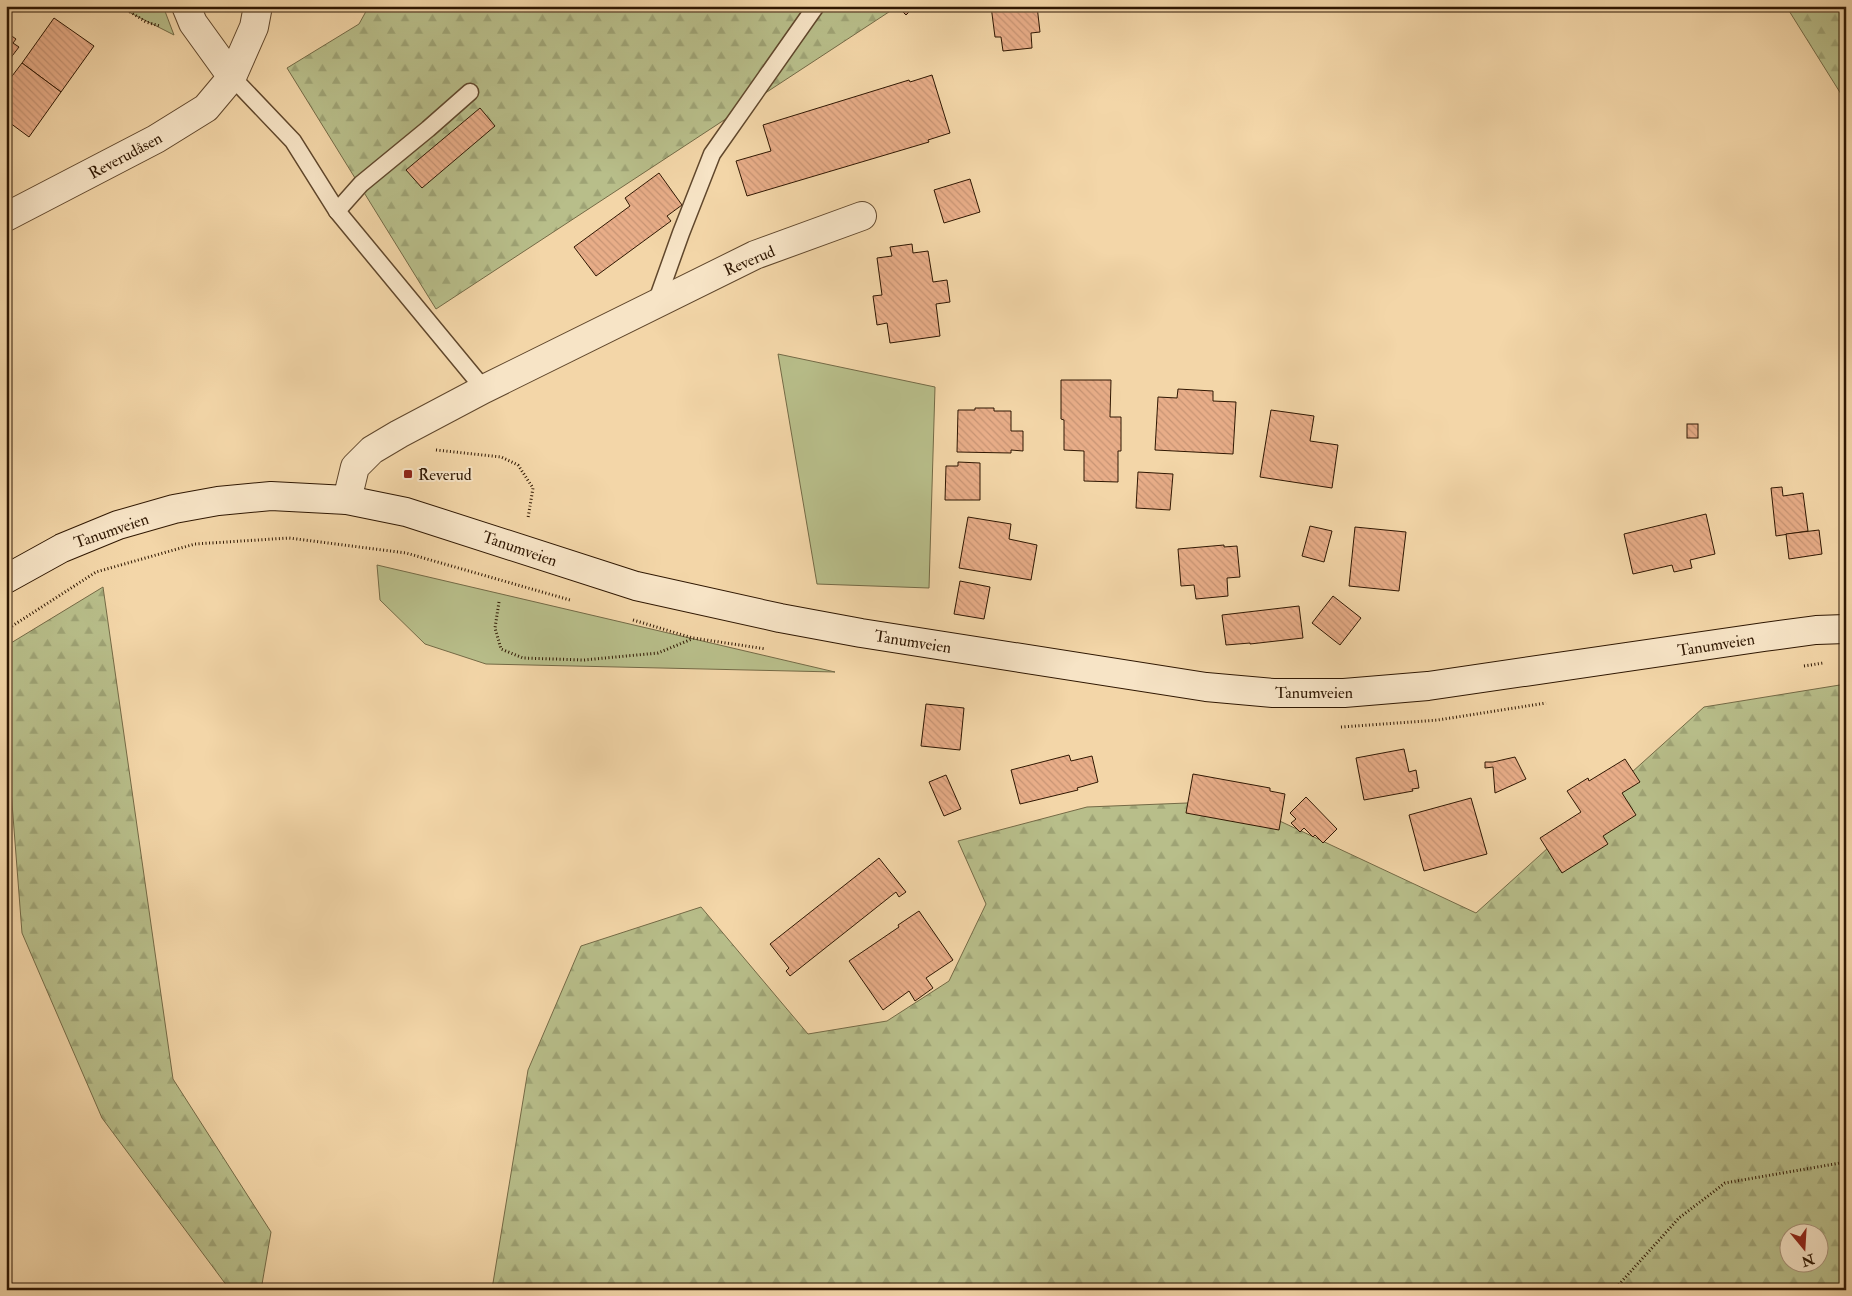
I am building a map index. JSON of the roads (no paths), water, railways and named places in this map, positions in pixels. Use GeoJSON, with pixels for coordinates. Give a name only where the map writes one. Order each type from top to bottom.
{"type":"FeatureCollection","features":[{"type":"Feature","properties":{"kind":"main road"},"geometry":{"type":"LineString","coordinates":[[186,6],[193,23],[232,77]]}},
{"type":"Feature","properties":{"kind":"main road","name":"Reverudåsen"},"geometry":{"type":"LineString","coordinates":[[6,217],[156,139],[206,108],[232,77],[254,27],[258,6]]}},
{"type":"Feature","properties":{"kind":"main road","name":"Reverud"},"geometry":{"type":"LineString","coordinates":[[346,500],[355,466],[372,450],[399,434],[656,303],[755,256],[862,216]]}},
{"type":"Feature","properties":{"kind":"main road","name":"Tanumveien"},"geometry":{"type":"LineString","coordinates":[[6,579],[62,548],[118,525],[174,509],[271,496],[346,500],[406,512],[636,586],[780,618],[1206,687],[1272,693],[1344,693],[1428,686],[1764,637],[1816,630],[1846,629]]}},
{"type":"Feature","properties":{"kind":"lane"},"geometry":{"type":"LineString","coordinates":[[656,303],[712,154],[816,6]]}},
{"type":"Feature","properties":{"kind":"lane"},"geometry":{"type":"LineString","coordinates":[[232,77],[293,141],[336,211],[484,389]]}},
{"type":"Feature","properties":{"kind":"lane"},"geometry":{"type":"LineString","coordinates":[[336,211],[361,184],[470,92]]}},
{"type":"Feature","properties":{"kind":"place","name":"Reverud"},"geometry":{"type":"Point","coordinates":[408,474]}}]}
